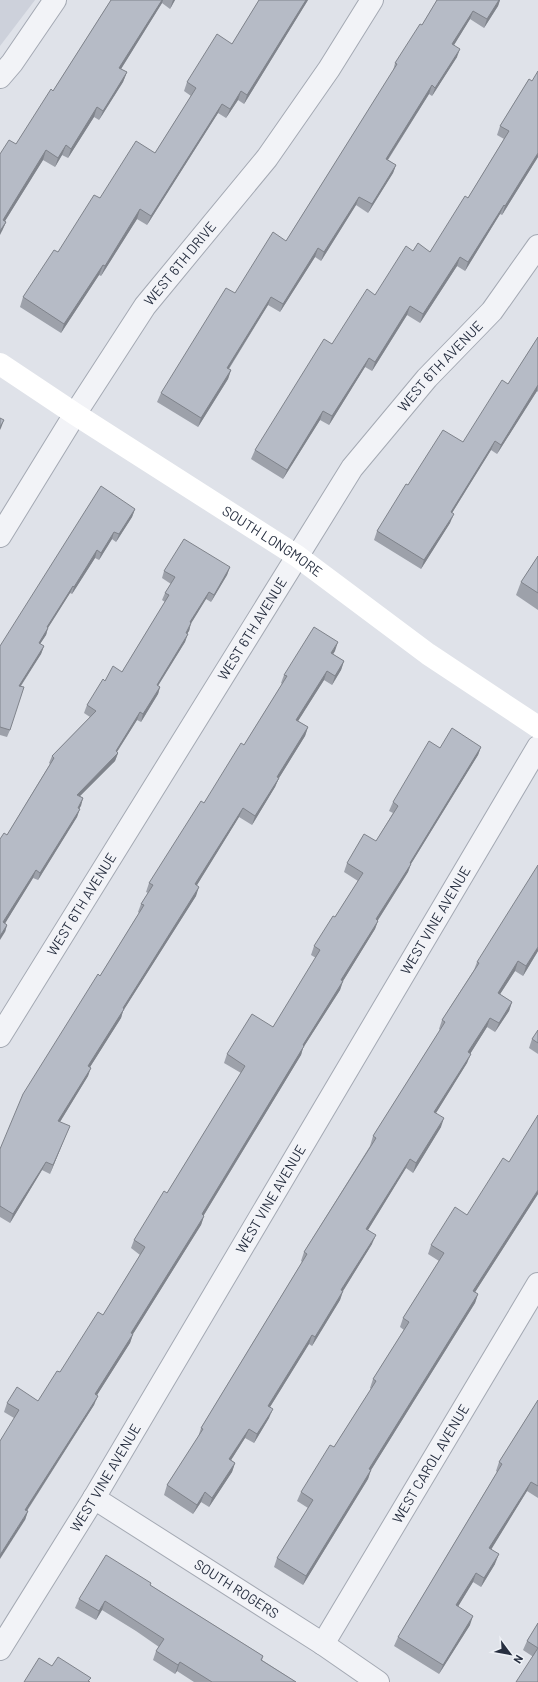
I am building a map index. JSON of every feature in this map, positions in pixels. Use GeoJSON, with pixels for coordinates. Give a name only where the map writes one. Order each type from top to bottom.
{"type":"FeatureCollection","features":[{"type":"Feature","properties":{"kind":"street"},"geometry":{"type":"LineString","coordinates":[[0,77],[12,63],[55,0]]}},
{"type":"Feature","properties":{"kind":"street","name":"WEST 6TH DRIVE"},"geometry":{"type":"LineString","coordinates":[[0,536],[75,414],[145,306],[267,158],[329,69],[372,0]]}},
{"type":"Feature","properties":{"kind":"street","name":"WEST 6TH AVENUE"},"geometry":{"type":"LineString","coordinates":[[0,1036],[352,468],[428,378],[492,311],[538,246]]}},
{"type":"Feature","properties":{"kind":"street","name":"SOUTH LONGMORE"},"geometry":{"type":"LineString","coordinates":[[0,364],[75,414],[297,556],[428,654],[483,689],[538,727]]}},
{"type":"Feature","properties":{"kind":"street","name":"WEST VINE AVENUE"},"geometry":{"type":"LineString","coordinates":[[0,1649],[94,1498],[538,747]]}},
{"type":"Feature","properties":{"kind":"street","name":"WEST CAROL AVENUE"},"geometry":{"type":"LineString","coordinates":[[323,1644],[538,1284]]}},
{"type":"Feature","properties":{"kind":"street","name":"SOUTH ROGERS"},"geometry":{"type":"LineString","coordinates":[[94,1498],[323,1644],[378,1682]]}},
{"type":"Feature","properties":{"kind":"shaded area"},"geometry":{"type":"Polygon","coordinates":[[[0,0],[35,0],[0,46],[0,0]]]}},
{"type":"Feature","properties":{"kind":"building"},"geometry":{"type":"Polygon","coordinates":[[[111,0],[162,0],[119,68],[127,72],[103,111],[97,107],[71,149],[66,145],[58,158],[46,150],[3,220],[6,222],[0,231],[0,154],[9,140],[16,144],[51,89],[53,91],[111,0]]]}},
{"type":"Feature","properties":{"kind":"building"},"geometry":{"type":"Polygon","coordinates":[[[259,0],[306,0],[247,95],[241,91],[230,109],[222,104],[151,216],[140,209],[105,266],[103,265],[64,324],[23,297],[54,250],[58,252],[94,195],[100,198],[136,141],[155,153],[196,88],[187,82],[217,34],[232,44],[259,0]]]}},
{"type":"Feature","properties":{"kind":"building"},"geometry":{"type":"Polygon","coordinates":[[[437,0],[499,0],[487,19],[473,11],[452,44],[460,49],[435,88],[432,85],[386,159],[396,165],[372,204],[359,197],[324,252],[318,248],[283,304],[271,297],[227,368],[231,370],[201,418],[161,393],[226,288],[235,293],[273,232],[286,241],[397,64],[395,63],[420,24],[422,25],[437,0]]]}},
{"type":"Feature","properties":{"kind":"building"},"geometry":{"type":"Polygon","coordinates":[[[538,71],[538,153],[468,262],[460,257],[423,314],[410,306],[375,362],[369,358],[332,416],[323,411],[287,470],[255,450],[324,339],[332,344],[367,289],[375,295],[406,246],[413,251],[418,243],[430,252],[465,196],[468,198],[509,131],[500,126],[529,79],[532,81],[538,71]]]}},
{"type":"Feature","properties":{"kind":"building"},"geometry":{"type":"Polygon","coordinates":[[[538,337],[538,385],[501,445],[495,441],[451,512],[454,514],[424,560],[377,531],[406,484],[408,485],[443,430],[463,442],[502,380],[508,384],[538,337]]]}},
{"type":"Feature","properties":{"kind":"building"},"geometry":{"type":"Polygon","coordinates":[[[0,418],[4,420],[0,427],[0,418]]]}},
{"type":"Feature","properties":{"kind":"building"},"geometry":{"type":"Polygon","coordinates":[[[101,486],[135,509],[119,534],[114,532],[101,553],[97,550],[47,627],[48,628],[39,643],[44,646],[19,686],[24,687],[10,730],[0,727],[0,646],[101,486]]]}},
{"type":"Feature","properties":{"kind":"building"},"geometry":{"type":"Polygon","coordinates":[[[184,539],[230,567],[214,595],[209,592],[190,622],[191,623],[186,633],[188,634],[157,685],[160,687],[143,714],[140,712],[116,751],[118,753],[77,795],[83,798],[78,808],[80,809],[40,873],[36,870],[3,922],[7,925],[0,936],[0,839],[4,833],[7,835],[54,758],[52,756],[96,711],[87,705],[103,679],[105,681],[113,666],[122,672],[169,595],[165,593],[175,577],[164,571],[184,539]]]}},
{"type":"Feature","properties":{"kind":"building"},"geometry":{"type":"Polygon","coordinates":[[[538,556],[538,593],[521,582],[538,556]]]}},
{"type":"Feature","properties":{"kind":"building"},"geometry":{"type":"Polygon","coordinates":[[[314,627],[338,642],[331,653],[344,661],[335,676],[327,671],[296,720],[308,727],[277,777],[279,778],[255,816],[243,808],[195,884],[199,887],[88,1066],[91,1068],[58,1121],[70,1126],[53,1165],[46,1162],[13,1214],[0,1206],[0,1149],[23,1094],[98,974],[100,976],[144,905],[141,904],[153,885],[149,883],[201,801],[204,803],[241,743],[244,745],[287,676],[284,675],[314,627]]]}},
{"type":"Feature","properties":{"kind":"building"},"geometry":{"type":"Polygon","coordinates":[[[452,728],[481,747],[410,863],[411,864],[376,919],[378,921],[341,980],[343,981],[202,1214],[204,1216],[95,1394],[98,1396],[25,1510],[28,1511],[0,1555],[0,1441],[19,1410],[7,1403],[17,1387],[38,1401],[57,1371],[60,1372],[98,1312],[103,1315],[145,1247],[134,1240],[164,1191],[167,1193],[245,1066],[227,1054],[252,1014],[273,1027],[320,950],[314,946],[333,916],[335,917],[363,873],[347,863],[364,834],[376,841],[398,806],[393,802],[429,741],[440,748],[452,728]]]}},
{"type":"Feature","properties":{"kind":"building"},"geometry":{"type":"Polygon","coordinates":[[[538,865],[538,947],[526,966],[518,961],[498,993],[512,1002],[499,1023],[490,1018],[468,1052],[471,1054],[434,1112],[444,1118],[416,1163],[410,1159],[366,1229],[376,1235],[341,1290],[343,1291],[315,1337],[312,1335],[268,1406],[273,1409],[257,1434],[249,1429],[229,1459],[235,1463],[212,1498],[205,1492],[197,1505],[167,1485],[203,1429],[201,1428],[307,1254],[304,1252],[376,1138],[373,1136],[445,1022],[442,1020],[479,963],[477,962],[538,865]]]}},
{"type":"Feature","properties":{"kind":"building"},"geometry":{"type":"Polygon","coordinates":[[[538,1030],[538,1043],[532,1039],[538,1030]]]}},
{"type":"Feature","properties":{"kind":"building"},"geometry":{"type":"Polygon","coordinates":[[[538,1115],[538,1190],[473,1291],[478,1294],[369,1469],[371,1470],[306,1576],[277,1558],[313,1500],[301,1492],[330,1445],[334,1447],[376,1381],[373,1379],[409,1322],[403,1318],[444,1253],[431,1245],[455,1207],[467,1215],[503,1158],[509,1162],[538,1115]]]}},
{"type":"Feature","properties":{"kind":"building"},"geometry":{"type":"Polygon","coordinates":[[[538,1400],[538,1486],[531,1482],[489,1548],[499,1554],[484,1578],[476,1573],[456,1605],[473,1616],[443,1665],[398,1637],[502,1464],[499,1462],[538,1400]]]}},
{"type":"Feature","properties":{"kind":"building"},"geometry":{"type":"Polygon","coordinates":[[[106,1555],[151,1583],[150,1585],[263,1656],[261,1660],[296,1682],[212,1682],[180,1662],[178,1665],[156,1651],[164,1639],[105,1601],[99,1611],[79,1599],[106,1555]]]}},
{"type":"Feature","properties":{"kind":"building"},"geometry":{"type":"Polygon","coordinates":[[[538,1623],[538,1648],[527,1641],[538,1623]]]}},
{"type":"Feature","properties":{"kind":"building"},"geometry":{"type":"Polygon","coordinates":[[[538,1648],[538,1682],[516,1682],[538,1648]]]}},
{"type":"Feature","properties":{"kind":"building"},"geometry":{"type":"Polygon","coordinates":[[[58,1657],[91,1678],[88,1681],[90,1682],[24,1682],[39,1658],[52,1666],[58,1657]]]}}]}
